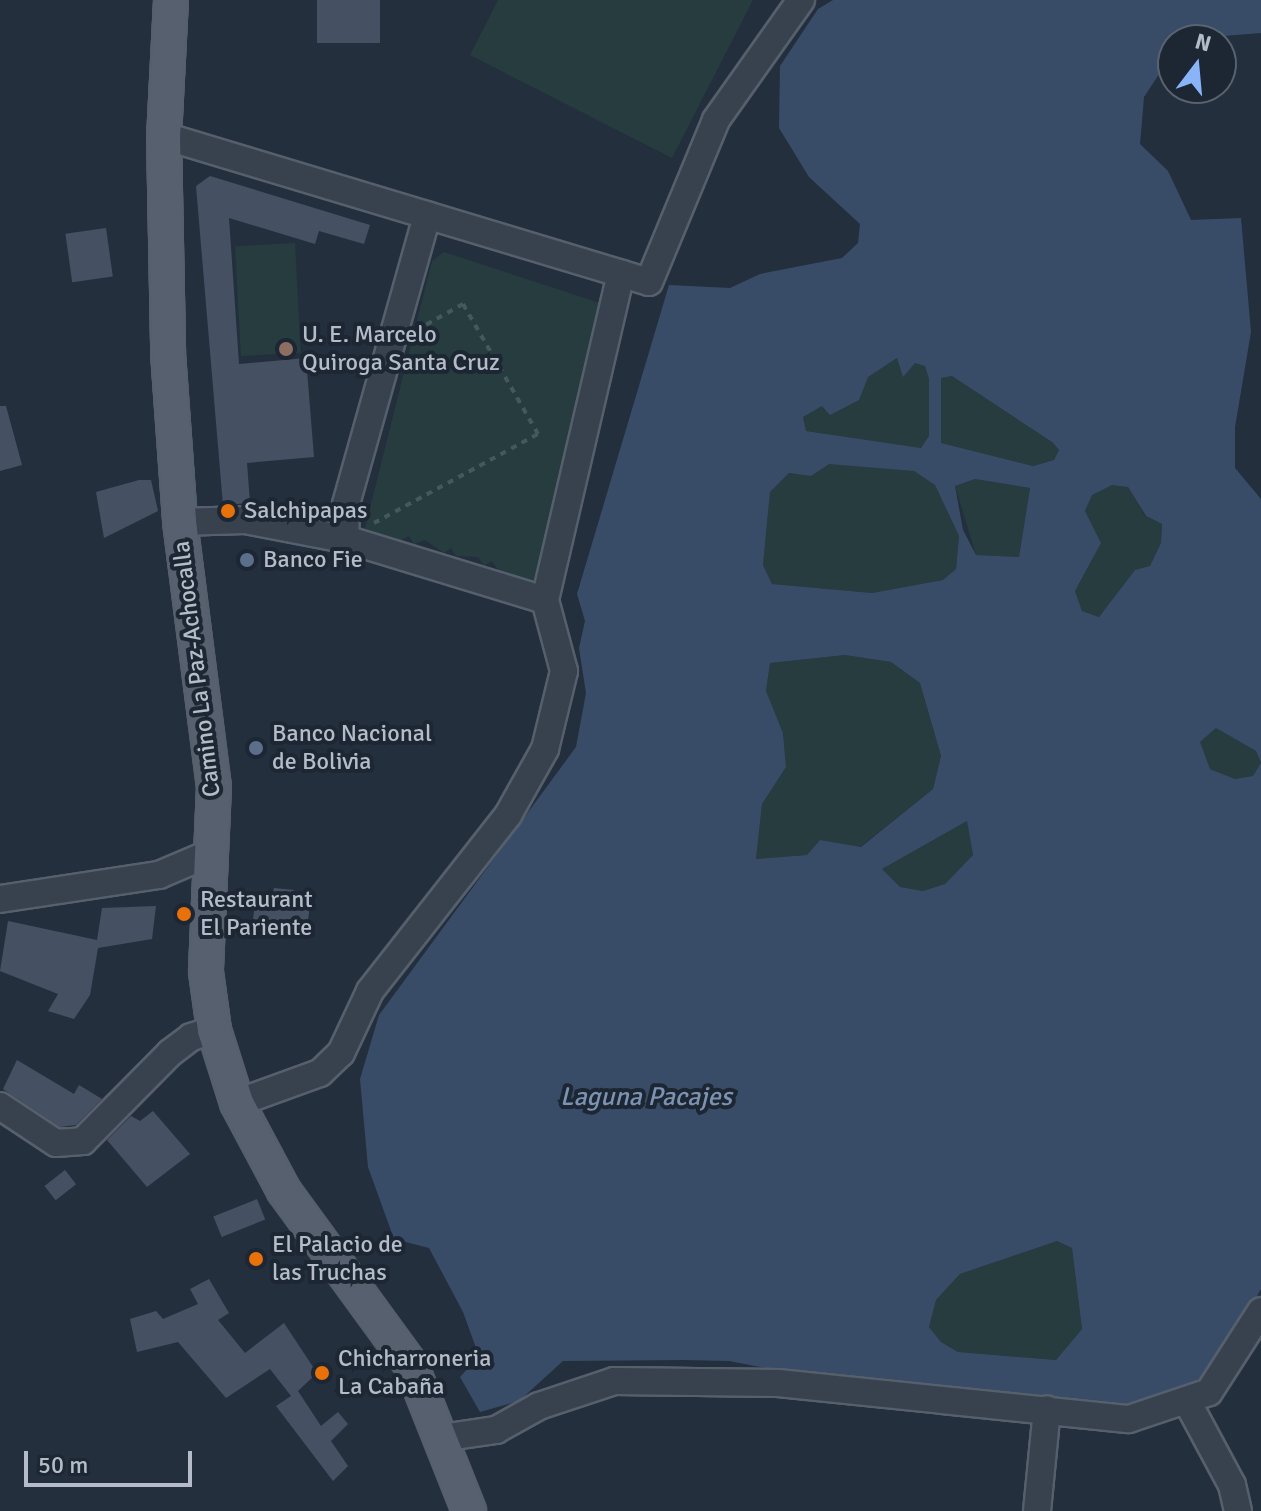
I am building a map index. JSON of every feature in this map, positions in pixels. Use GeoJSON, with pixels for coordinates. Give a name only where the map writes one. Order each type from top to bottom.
{"type":"FeatureCollection","features":[{"type":"Feature","properties":{"kind":"main road","name":"Camino La Paz-Achocalla"},"geometry":{"type":"LineString","coordinates":[[171,0],[164,136],[168,353],[180,522],[214,786],[206,972],[214,1030],[237,1103],[284,1191],[411,1365],[469,1511]]}},
{"type":"Feature","properties":{"kind":"street"},"geometry":{"type":"LineString","coordinates":[[164,136],[649,282],[716,120],[801,0]]}},
{"type":"Feature","properties":{"kind":"street"},"geometry":{"type":"LineString","coordinates":[[355,534],[346,504],[427,215]]}},
{"type":"Feature","properties":{"kind":"street"},"geometry":{"type":"LineString","coordinates":[[237,1103],[320,1073],[341,1053],[370,991],[508,815],[545,749],[564,671],[545,600],[621,274]]}},
{"type":"Feature","properties":{"kind":"street"},"geometry":{"type":"LineString","coordinates":[[180,522],[245,520],[355,534],[545,600]]}},
{"type":"Feature","properties":{"kind":"street"},"geometry":{"type":"LineString","coordinates":[[0,899],[159,875],[213,852]]}},
{"type":"Feature","properties":{"kind":"street"},"geometry":{"type":"LineString","coordinates":[[0,1106],[56,1143],[83,1141],[170,1053],[214,1030]]}},
{"type":"Feature","properties":{"kind":"street"},"geometry":{"type":"LineString","coordinates":[[441,1438],[496,1430],[539,1406],[614,1381],[778,1383],[1129,1419],[1188,1403],[1227,1371],[1261,1311]]}},
{"type":"Feature","properties":{"kind":"street"},"geometry":{"type":"LineString","coordinates":[[1188,1403],[1232,1485],[1238,1511]]}},
{"type":"Feature","properties":{"kind":"street"},"geometry":{"type":"LineString","coordinates":[[1037,1511],[1047,1409]]}},
{"type":"Feature","properties":{"kind":"path"},"geometry":{"type":"LineString","coordinates":[[355,534],[538,434],[463,304],[414,332]]}},
{"type":"Feature","properties":{"kind":"green space"},"geometry":{"type":"Polygon","coordinates":[[[498,0],[753,0],[672,158],[470,55],[498,0]]]}},
{"type":"Feature","properties":{"kind":"green space"},"geometry":{"type":"Polygon","coordinates":[[[295,243],[301,353],[241,356],[235,246],[295,243]]]}},
{"type":"Feature","properties":{"kind":"green space"},"geometry":{"type":"Polygon","coordinates":[[[444,252],[612,307],[531,588],[507,582],[492,561],[484,566],[478,557],[456,556],[451,548],[444,553],[425,540],[414,544],[409,536],[390,546],[371,539],[365,528],[432,261],[444,252]]]}},
{"type":"Feature","properties":{"kind":"green space"},"geometry":{"type":"Polygon","coordinates":[[[897,358],[925,365],[929,379],[929,437],[921,448],[806,431],[803,417],[897,358]]]}},
{"type":"Feature","properties":{"kind":"green space"},"geometry":{"type":"Polygon","coordinates":[[[952,376],[1051,441],[1059,450],[1054,460],[1033,466],[940,443],[941,378],[952,376]]]}},
{"type":"Feature","properties":{"kind":"green space"},"geometry":{"type":"Polygon","coordinates":[[[829,463],[914,471],[935,485],[959,536],[956,569],[943,580],[872,593],[772,584],[763,565],[770,492],[789,473],[811,476],[829,463]]]}},
{"type":"Feature","properties":{"kind":"green space"},"geometry":{"type":"Polygon","coordinates":[[[975,479],[1030,488],[1019,557],[976,555],[955,486],[975,479]]]}},
{"type":"Feature","properties":{"kind":"green space"},"geometry":{"type":"Polygon","coordinates":[[[1112,484],[1128,487],[1145,516],[1162,524],[1161,543],[1150,567],[1135,570],[1099,617],[1082,611],[1075,591],[1101,543],[1085,511],[1092,495],[1112,484]]]}},
{"type":"Feature","properties":{"kind":"green space"},"geometry":{"type":"Polygon","coordinates":[[[845,655],[891,662],[920,683],[941,756],[933,789],[860,847],[820,840],[807,855],[756,859],[762,804],[786,766],[783,733],[766,691],[770,663],[845,655]]]}},
{"type":"Feature","properties":{"kind":"green space"},"geometry":{"type":"Polygon","coordinates":[[[1216,728],[1256,751],[1261,764],[1253,776],[1235,779],[1210,769],[1199,742],[1216,728]]]}},
{"type":"Feature","properties":{"kind":"green space"},"geometry":{"type":"Polygon","coordinates":[[[967,821],[973,855],[945,884],[923,891],[900,887],[882,869],[967,821]]]}},
{"type":"Feature","properties":{"kind":"green space"},"geometry":{"type":"Polygon","coordinates":[[[1057,1241],[1072,1248],[1082,1329],[1056,1360],[958,1352],[941,1342],[929,1327],[936,1300],[960,1274],[1057,1241]]]}},
{"type":"Feature","properties":{"kind":"water","name":"Laguna Pacajes"},"geometry":{"type":"Polygon","coordinates":[[[833,0],[1261,0],[1261,33],[1237,35],[1237,24],[1157,24],[1157,77],[1144,97],[1140,144],[1168,171],[1191,220],[1241,218],[1251,332],[1235,427],[1235,468],[1261,499],[1261,763],[1261,1289],[1218,1365],[1153,1412],[873,1389],[729,1361],[684,1360],[563,1361],[519,1401],[480,1412],[460,1377],[479,1356],[463,1312],[429,1248],[394,1239],[368,1167],[360,1079],[379,1015],[576,747],[586,693],[579,648],[585,621],[577,594],[669,285],[730,288],[760,274],[842,258],[858,243],[860,224],[809,177],[779,128],[780,66],[818,9],[833,0]],[[897,358],[868,377],[859,400],[830,415],[822,406],[803,417],[806,431],[921,448],[929,436],[929,379],[925,366],[915,363],[903,377],[897,358]],[[952,376],[941,378],[941,443],[1033,466],[1054,460],[1059,450],[1052,442],[952,376]],[[829,464],[811,476],[789,473],[770,492],[763,565],[772,584],[872,593],[943,580],[956,569],[959,536],[935,485],[914,471],[829,464]],[[975,479],[955,486],[963,530],[976,555],[1019,557],[1030,488],[975,479]],[[1112,485],[1092,495],[1085,511],[1101,543],[1075,591],[1082,611],[1099,617],[1135,570],[1150,566],[1161,543],[1162,524],[1146,516],[1128,487],[1112,485]],[[845,655],[770,663],[766,691],[783,733],[786,767],[762,804],[756,859],[807,855],[820,840],[861,847],[933,789],[941,756],[920,683],[891,662],[845,655]],[[1216,728],[1200,742],[1210,769],[1235,779],[1253,776],[1261,763],[1256,751],[1216,728]],[[967,821],[882,869],[900,887],[923,891],[945,884],[973,855],[967,821]],[[1057,1241],[960,1274],[936,1300],[929,1327],[941,1342],[958,1352],[1056,1360],[1082,1329],[1072,1248],[1057,1241]]]}},
{"type":"Feature","properties":{"kind":"building"},"geometry":{"type":"Polygon","coordinates":[[[317,0],[380,0],[380,43],[317,43],[317,0]]]}},
{"type":"Feature","properties":{"kind":"building"},"geometry":{"type":"Polygon","coordinates":[[[210,176],[370,225],[364,244],[319,231],[315,244],[229,218],[239,364],[306,358],[314,457],[247,463],[250,503],[223,505],[196,186],[210,176]]]}},
{"type":"Feature","properties":{"kind":"building"},"geometry":{"type":"Polygon","coordinates":[[[106,228],[113,277],[72,282],[65,234],[106,228]]]}},
{"type":"Feature","properties":{"kind":"building"},"geometry":{"type":"Polygon","coordinates":[[[0,406],[6,406],[22,465],[0,471],[0,406]]]}},
{"type":"Feature","properties":{"kind":"building"},"geometry":{"type":"Polygon","coordinates":[[[139,480],[151,480],[158,511],[104,538],[96,492],[139,480]]]}},
{"type":"Feature","properties":{"kind":"building"},"geometry":{"type":"Polygon","coordinates":[[[274,888],[294,890],[293,903],[310,905],[306,935],[266,937],[268,929],[252,927],[256,896],[272,898],[274,888]]]}},
{"type":"Feature","properties":{"kind":"building"},"geometry":{"type":"Polygon","coordinates":[[[156,906],[152,939],[98,948],[90,995],[74,1019],[48,1011],[58,994],[0,971],[8,921],[97,940],[102,908],[156,906]]]}},
{"type":"Feature","properties":{"kind":"building"},"geometry":{"type":"Polygon","coordinates":[[[17,1060],[74,1094],[79,1085],[102,1099],[76,1125],[60,1127],[3,1089],[17,1060]]]}},
{"type":"Feature","properties":{"kind":"building"},"geometry":{"type":"Polygon","coordinates":[[[153,1111],[190,1154],[147,1187],[107,1140],[131,1116],[140,1121],[153,1111]]]}},
{"type":"Feature","properties":{"kind":"building"},"geometry":{"type":"Polygon","coordinates":[[[65,1170],[76,1184],[56,1200],[45,1186],[65,1170]]]}},
{"type":"Feature","properties":{"kind":"building"},"geometry":{"type":"Polygon","coordinates":[[[257,1199],[265,1219],[222,1237],[213,1217],[257,1199]]]}},
{"type":"Feature","properties":{"kind":"building"},"geometry":{"type":"Polygon","coordinates":[[[209,1279],[229,1313],[218,1320],[245,1353],[284,1323],[317,1373],[298,1391],[321,1426],[338,1412],[348,1424],[331,1441],[348,1466],[333,1481],[276,1406],[291,1396],[270,1369],[226,1398],[178,1342],[137,1352],[130,1319],[156,1311],[163,1319],[198,1304],[190,1289],[209,1279]]]}},
{"type":"Feature","properties":{"kind":"place","name":"U. E. Marcelo Quiroga Santa Cruz"},"geometry":{"type":"Point","coordinates":[286,349]}},
{"type":"Feature","properties":{"kind":"place","name":"Salchipapas"},"geometry":{"type":"Point","coordinates":[228,511]}},
{"type":"Feature","properties":{"kind":"place","name":"Banco Fie"},"geometry":{"type":"Point","coordinates":[247,560]}},
{"type":"Feature","properties":{"kind":"place","name":"Banco Nacional de Bolivia"},"geometry":{"type":"Point","coordinates":[256,748]}},
{"type":"Feature","properties":{"kind":"place","name":"Restaurant El Pariente"},"geometry":{"type":"Point","coordinates":[184,914]}},
{"type":"Feature","properties":{"kind":"place","name":"El Palacio de las Truchas"},"geometry":{"type":"Point","coordinates":[256,1259]}},
{"type":"Feature","properties":{"kind":"place","name":"Chicharroneria La Cabaña"},"geometry":{"type":"Point","coordinates":[322,1373]}}]}
